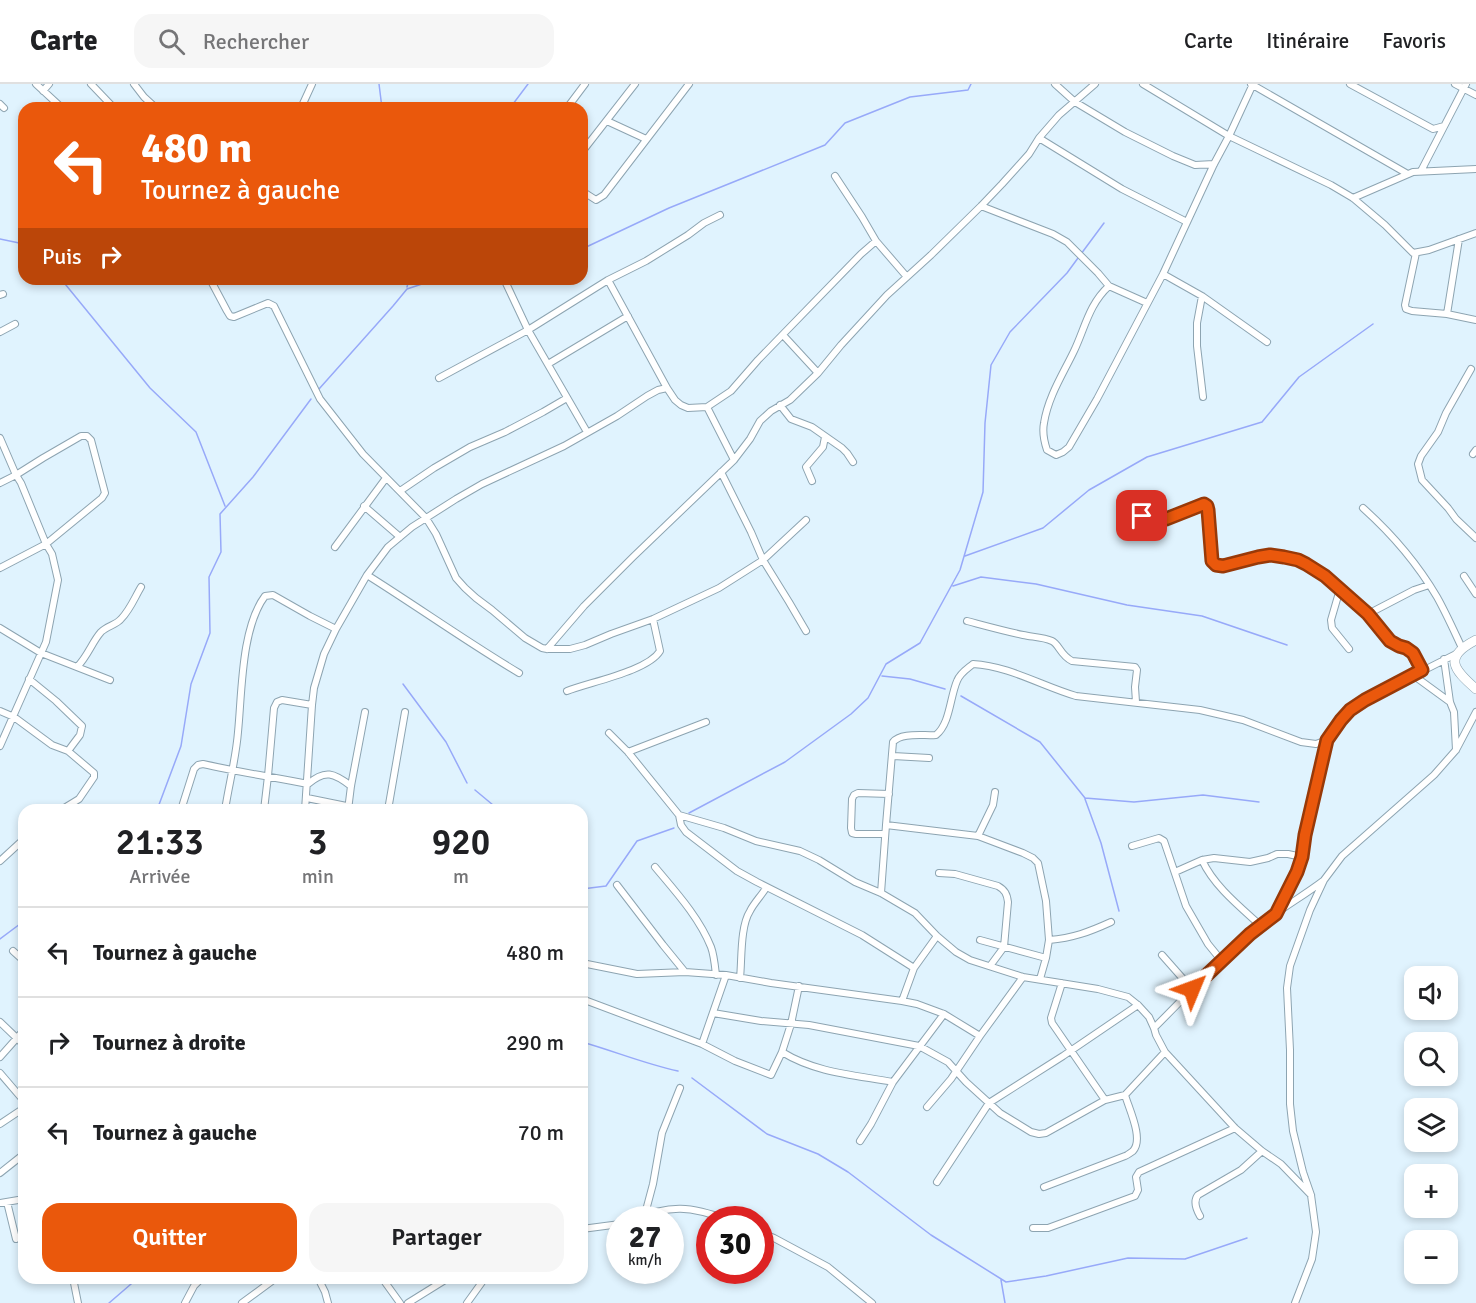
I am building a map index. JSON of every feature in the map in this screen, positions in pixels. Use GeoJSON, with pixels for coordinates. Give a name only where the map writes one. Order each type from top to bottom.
{"type":"FeatureCollection","features":[{"type":"Feature","properties":{"kind":"street"},"geometry":{"type":"LineString","coordinates":[[36,84],[55,102]]}},
{"type":"Feature","properties":{"kind":"street"},"geometry":{"type":"LineString","coordinates":[[43,91],[50,84]]}},
{"type":"Feature","properties":{"kind":"street"},"geometry":{"type":"LineString","coordinates":[[91,84],[108,102]]}},
{"type":"Feature","properties":{"kind":"street"},"geometry":{"type":"LineString","coordinates":[[134,84],[149,102]]}},
{"type":"Feature","properties":{"kind":"street"},"geometry":{"type":"LineString","coordinates":[[304,102],[312,84]]}},
{"type":"Feature","properties":{"kind":"street"},"geometry":{"type":"LineString","coordinates":[[572,102],[585,84]]}},
{"type":"Feature","properties":{"kind":"street"},"geometry":{"type":"LineString","coordinates":[[588,145],[635,84]]}},
{"type":"Feature","properties":{"kind":"street"},"geometry":{"type":"LineString","coordinates":[[588,195],[596,200],[604,195],[689,84]]}},
{"type":"Feature","properties":{"kind":"street"},"geometry":{"type":"LineString","coordinates":[[1055,84],[1076,102],[1125,132],[1186,162],[1195,165],[1214,164]]}},
{"type":"Feature","properties":{"kind":"street"},"geometry":{"type":"LineString","coordinates":[[547,649],[584,606],[734,460],[760,421],[771,411],[790,400],[818,373],[886,295],[981,206],[1029,154],[1059,115],[1095,84]]}},
{"type":"Feature","properties":{"kind":"street"},"geometry":{"type":"LineString","coordinates":[[1143,84],[1229,136],[1353,198],[1396,234],[1408,249],[1416,253],[1476,233]]}},
{"type":"Feature","properties":{"kind":"street"},"geometry":{"type":"LineString","coordinates":[[1109,286],[1090,311],[1074,351],[1049,402],[1043,426],[1043,437],[1047,450],[1056,455],[1069,447],[1097,399],[1163,274],[1252,84],[1407,174]]}},
{"type":"Feature","properties":{"kind":"street"},"geometry":{"type":"LineString","coordinates":[[1350,84],[1433,129],[1437,140]]}},
{"type":"Feature","properties":{"kind":"street"},"geometry":{"type":"LineString","coordinates":[[1455,84],[1465,86],[1476,95]]}},
{"type":"Feature","properties":{"kind":"street"},"geometry":{"type":"LineString","coordinates":[[1421,171],[1465,86]]}},
{"type":"Feature","properties":{"kind":"street"},"geometry":{"type":"LineString","coordinates":[[607,121],[646,139]]}},
{"type":"Feature","properties":{"kind":"street"},"geometry":{"type":"LineString","coordinates":[[1433,129],[1444,126]]}},
{"type":"Feature","properties":{"kind":"street"},"geometry":{"type":"LineString","coordinates":[[1040,138],[1122,189],[1187,222]]}},
{"type":"Feature","properties":{"kind":"street"},"geometry":{"type":"LineString","coordinates":[[1353,198],[1407,174],[1421,171],[1476,169]]}},
{"type":"Feature","properties":{"kind":"street"},"geometry":{"type":"LineString","coordinates":[[836,176],[876,241],[907,277]]}},
{"type":"Feature","properties":{"kind":"street"},"geometry":{"type":"LineString","coordinates":[[981,206],[1053,234],[1067,242],[1109,286],[1147,303]]}},
{"type":"Feature","properties":{"kind":"street"},"geometry":{"type":"LineString","coordinates":[[439,378],[528,330],[720,215]]}},
{"type":"Feature","properties":{"kind":"street"},"geometry":{"type":"LineString","coordinates":[[1447,314],[1459,239]]}},
{"type":"Feature","properties":{"kind":"street"},"geometry":{"type":"LineString","coordinates":[[608,280],[675,400],[688,408],[707,407],[731,391],[758,360],[876,241]]}},
{"type":"Feature","properties":{"kind":"street"},"geometry":{"type":"LineString","coordinates":[[1416,253],[1405,305],[1407,309],[1476,320]]}},
{"type":"Feature","properties":{"kind":"street"},"geometry":{"type":"LineString","coordinates":[[1163,274],[1202,296],[1267,342]]}},
{"type":"Feature","properties":{"kind":"street"},"geometry":{"type":"LineString","coordinates":[[213,285],[230,316],[234,317],[268,303],[274,306],[320,399],[363,454],[426,518],[456,578],[525,638],[547,649],[570,649],[585,645],[653,620],[719,588],[763,560],[806,520]]}},
{"type":"Feature","properties":{"kind":"street"},"geometry":{"type":"LineString","coordinates":[[507,285],[528,330],[586,432]]}},
{"type":"Feature","properties":{"kind":"street"},"geometry":{"type":"LineString","coordinates":[[1202,296],[1197,323],[1197,346],[1203,397]]}},
{"type":"Feature","properties":{"kind":"street"},"geometry":{"type":"LineString","coordinates":[[548,364],[628,316]]}},
{"type":"Feature","properties":{"kind":"street"},"geometry":{"type":"LineString","coordinates":[[0,332],[15,324]]}},
{"type":"Feature","properties":{"kind":"street"},"geometry":{"type":"LineString","coordinates":[[783,335],[818,373]]}},
{"type":"Feature","properties":{"kind":"street"},"geometry":{"type":"LineString","coordinates":[[1471,369],[1438,432],[1420,456],[1418,464],[1422,480],[1464,528],[1476,538]]}},
{"type":"Feature","properties":{"kind":"street"},"geometry":{"type":"LineString","coordinates":[[306,804],[314,688],[324,654],[367,575],[388,547],[412,526],[483,484],[564,446],[647,396],[667,388]]}},
{"type":"Feature","properties":{"kind":"street"},"geometry":{"type":"LineString","coordinates":[[400,490],[470,447],[505,432],[567,398]]}},
{"type":"Feature","properties":{"kind":"street"},"geometry":{"type":"LineString","coordinates":[[780,405],[791,419],[812,427],[842,448],[853,462]]}},
{"type":"Feature","properties":{"kind":"street"},"geometry":{"type":"LineString","coordinates":[[707,407],[734,460]]}},
{"type":"Feature","properties":{"kind":"street"},"geometry":{"type":"LineString","coordinates":[[0,483],[81,436],[87,435],[91,440],[105,488],[102,498],[46,544],[0,568]]}},
{"type":"Feature","properties":{"kind":"street"},"geometry":{"type":"LineString","coordinates":[[812,481],[806,467],[823,447],[825,437]]}},
{"type":"Feature","properties":{"kind":"street"},"geometry":{"type":"LineString","coordinates":[[0,438],[55,563],[58,580],[46,642],[0,746]]}},
{"type":"Feature","properties":{"kind":"street"},"geometry":{"type":"LineString","coordinates":[[721,472],[763,560],[806,631]]}},
{"type":"Feature","properties":{"kind":"street"},"geometry":{"type":"LineString","coordinates":[[335,547],[387,478]]}},
{"type":"Feature","properties":{"kind":"street"},"geometry":{"type":"LineString","coordinates":[[1142,516],[1155,522],[1204,504],[1208,510],[1212,561],[1216,565],[1223,566],[1270,555],[1298,560],[1306,564],[1325,576],[1368,614],[1390,641],[1413,653],[1422,670]]}},
{"type":"Feature","properties":{"kind":"street"},"geometry":{"type":"LineString","coordinates":[[364,506],[400,537]]}},
{"type":"Feature","properties":{"kind":"street"},"geometry":{"type":"LineString","coordinates":[[1363,508],[1400,545],[1438,599],[1460,651],[1455,664],[1457,669],[1476,689]]}},
{"type":"Feature","properties":{"kind":"street"},"geometry":{"type":"LineString","coordinates":[[367,575],[519,673]]}},
{"type":"Feature","properties":{"kind":"street"},"geometry":{"type":"LineString","coordinates":[[1464,576],[1476,594]]}},
{"type":"Feature","properties":{"kind":"street"},"geometry":{"type":"LineString","coordinates":[[1368,614],[1414,590],[1429,585]]}},
{"type":"Feature","properties":{"kind":"street"},"geometry":{"type":"LineString","coordinates":[[77,667],[90,651],[99,634],[121,620],[141,586]]}},
{"type":"Feature","properties":{"kind":"street"},"geometry":{"type":"LineString","coordinates":[[1340,589],[1330,620],[1332,628],[1349,649]]}},
{"type":"Feature","properties":{"kind":"street"},"geometry":{"type":"LineString","coordinates":[[226,804],[238,731],[246,648],[259,604],[265,596],[273,594],[336,629]]}},
{"type":"Feature","properties":{"kind":"street"},"geometry":{"type":"LineString","coordinates":[[567,691],[633,669],[657,657],[660,651],[653,620]]}},
{"type":"Feature","properties":{"kind":"street"},"geometry":{"type":"LineString","coordinates":[[967,621],[1050,640],[1056,644],[1067,659],[1072,661],[1135,667],[1137,670],[1136,702]]}},
{"type":"Feature","properties":{"kind":"street"},"geometry":{"type":"LineString","coordinates":[[0,627],[41,653],[110,680]]}},
{"type":"Feature","properties":{"kind":"street"},"geometry":{"type":"LineString","coordinates":[[1276,914],[1302,857],[1327,740],[1341,720],[1350,710],[1365,700],[1460,651],[1476,640]]}},
{"type":"Feature","properties":{"kind":"street"},"geometry":{"type":"LineString","coordinates":[[1444,659],[1450,702],[1454,712],[1456,750]]}},
{"type":"Feature","properties":{"kind":"street"},"geometry":{"type":"LineString","coordinates":[[881,893],[893,742],[895,738],[903,735],[936,735],[949,709],[957,681],[962,673],[973,664],[984,664],[1076,696],[1200,710],[1227,715],[1301,742],[1316,744],[1327,740]]}},
{"type":"Feature","properties":{"kind":"street"},"geometry":{"type":"LineString","coordinates":[[1413,675],[1450,702]]}},
{"type":"Feature","properties":{"kind":"street"},"geometry":{"type":"LineString","coordinates":[[29,679],[82,726],[80,735],[68,751]]}},
{"type":"Feature","properties":{"kind":"street"},"geometry":{"type":"LineString","coordinates":[[265,804],[274,708],[277,702],[282,700],[312,705]]}},
{"type":"Feature","properties":{"kind":"street"},"geometry":{"type":"LineString","coordinates":[[0,711],[14,717],[52,745],[68,751],[94,773],[94,777],[79,799],[71,804]]}},
{"type":"Feature","properties":{"kind":"street"},"geometry":{"type":"LineString","coordinates":[[349,804],[364,712]]}},
{"type":"Feature","properties":{"kind":"street"},"geometry":{"type":"LineString","coordinates":[[389,804],[405,712]]}},
{"type":"Feature","properties":{"kind":"street"},"geometry":{"type":"LineString","coordinates":[[1295,1303],[1312,1259],[1316,1232],[1311,1195],[1293,1131],[1290,1104],[1287,988],[1290,966],[1310,910],[1324,880],[1342,856],[1434,775],[1456,750],[1476,712]]}},
{"type":"Feature","properties":{"kind":"street"},"geometry":{"type":"LineString","coordinates":[[628,752],[706,722]]}},
{"type":"Feature","properties":{"kind":"street"},"geometry":{"type":"LineString","coordinates":[[609,733],[628,752],[679,815],[681,825],[686,832],[737,870],[766,888],[862,935],[914,968]]}},
{"type":"Feature","properties":{"kind":"street"},"geometry":{"type":"LineString","coordinates":[[893,756],[929,758]]}},
{"type":"Feature","properties":{"kind":"street"},"geometry":{"type":"LineString","coordinates":[[183,804],[194,769],[203,764],[308,784]]}},
{"type":"Feature","properties":{"kind":"street"},"geometry":{"type":"LineString","coordinates":[[308,784],[317,776],[330,774],[351,786]]}},
{"type":"Feature","properties":{"kind":"street"},"geometry":{"type":"LineString","coordinates":[[978,836],[993,805],[995,792]]}},
{"type":"Feature","properties":{"kind":"street"},"geometry":{"type":"LineString","coordinates":[[885,834],[852,832],[852,799],[858,794],[889,794]]}},
{"type":"Feature","properties":{"kind":"street"},"geometry":{"type":"LineString","coordinates":[[307,798],[329,804]]}},
{"type":"Feature","properties":{"kind":"street"},"geometry":{"type":"LineString","coordinates":[[679,815],[724,828],[756,841],[800,851],[819,860],[915,914],[956,952],[970,960],[1023,977],[1118,994],[1128,998],[1149,1017],[1165,1052],[1235,1128],[1281,1164],[1311,1195]]}},
{"type":"Feature","properties":{"kind":"street"},"geometry":{"type":"LineString","coordinates":[[886,825],[978,836],[1033,858],[1038,863],[1046,902],[1049,940],[1047,958],[1040,979]]}},
{"type":"Feature","properties":{"kind":"street"},"geometry":{"type":"LineString","coordinates":[[1132,846],[1160,838],[1164,841],[1186,906],[1208,944],[1221,960]]}},
{"type":"Feature","properties":{"kind":"street"},"geometry":{"type":"LineString","coordinates":[[0,861],[3,853],[18,843]]}},
{"type":"Feature","properties":{"kind":"street"},"geometry":{"type":"LineString","coordinates":[[1175,872],[1202,860],[1214,858],[1250,862],[1277,854],[1302,857]]}},
{"type":"Feature","properties":{"kind":"street"},"geometry":{"type":"LineString","coordinates":[[1202,860],[1229,896],[1260,925]]}},
{"type":"Feature","properties":{"kind":"street"},"geometry":{"type":"LineString","coordinates":[[655,867],[704,933],[712,949],[716,975]]}},
{"type":"Feature","properties":{"kind":"street"},"geometry":{"type":"LineString","coordinates":[[939,873],[955,874],[998,886],[1007,895],[1005,947],[990,966]]}},
{"type":"Feature","properties":{"kind":"street"},"geometry":{"type":"LineString","coordinates":[[1154,1028],[1221,960],[1260,925],[1324,880]]}},
{"type":"Feature","properties":{"kind":"street"},"geometry":{"type":"LineString","coordinates":[[617,885],[685,972]]}},
{"type":"Feature","properties":{"kind":"street"},"geometry":{"type":"LineString","coordinates":[[740,978],[744,928],[749,912],[766,888]]}},
{"type":"Feature","properties":{"kind":"street"},"geometry":{"type":"LineString","coordinates":[[1049,940],[1086,934],[1111,922]]}},
{"type":"Feature","properties":{"kind":"street"},"geometry":{"type":"LineString","coordinates":[[902,1001],[914,968],[937,936]]}},
{"type":"Feature","properties":{"kind":"street"},"geometry":{"type":"LineString","coordinates":[[980,940],[1047,958]]}},
{"type":"Feature","properties":{"kind":"street"},"geometry":{"type":"LineString","coordinates":[[13,951],[18,956]]}},
{"type":"Feature","properties":{"kind":"street"},"geometry":{"type":"LineString","coordinates":[[1162,955],[1192,989]]}},
{"type":"Feature","properties":{"kind":"street"},"geometry":{"type":"LineString","coordinates":[[588,964],[638,974],[685,972],[726,975],[902,1001],[944,1014],[980,1036]]}},
{"type":"Feature","properties":{"kind":"street"},"geometry":{"type":"LineString","coordinates":[[702,1044],[726,975]]}},
{"type":"Feature","properties":{"kind":"street"},"geometry":{"type":"LineString","coordinates":[[927,1107],[957,1071],[1023,977]]}},
{"type":"Feature","properties":{"kind":"street"},"geometry":{"type":"LineString","coordinates":[[1062,983],[1051,1018],[1052,1023],[1105,1100]]}},
{"type":"Feature","properties":{"kind":"street"},"geometry":{"type":"LineString","coordinates":[[588,1001],[702,1044],[735,1061],[771,1075],[782,1052],[799,986]]}},
{"type":"Feature","properties":{"kind":"street"},"geometry":{"type":"LineString","coordinates":[[937,1182],[989,1103],[1138,1005]]}},
{"type":"Feature","properties":{"kind":"street"},"geometry":{"type":"LineString","coordinates":[[713,1012],[739,1018],[808,1025],[919,1046],[948,1062],[1000,1113],[1031,1132],[1039,1134],[1046,1133],[1105,1100],[1125,1095],[1165,1052]]}},
{"type":"Feature","properties":{"kind":"street"},"geometry":{"type":"LineString","coordinates":[[860,1141],[893,1082],[944,1014]]}},
{"type":"Feature","properties":{"kind":"street"},"geometry":{"type":"LineString","coordinates":[[0,1022],[18,1038],[0,1057]]}},
{"type":"Feature","properties":{"kind":"street"},"geometry":{"type":"LineString","coordinates":[[782,1052],[821,1069],[893,1082]]}},
{"type":"Feature","properties":{"kind":"street"},"geometry":{"type":"LineString","coordinates":[[0,1072],[18,1094]]}},
{"type":"Feature","properties":{"kind":"street"},"geometry":{"type":"LineString","coordinates":[[647,1206],[662,1133],[680,1088]]}},
{"type":"Feature","properties":{"kind":"street"},"geometry":{"type":"LineString","coordinates":[[1044,1187],[1133,1151],[1138,1136],[1125,1095]]}},
{"type":"Feature","properties":{"kind":"street"},"geometry":{"type":"LineString","coordinates":[[0,1124],[18,1112]]}},
{"type":"Feature","properties":{"kind":"street"},"geometry":{"type":"LineString","coordinates":[[1034,1228],[1048,1228],[1135,1196],[1138,1191],[1136,1179],[1139,1172],[1235,1128]]}},
{"type":"Feature","properties":{"kind":"street"},"geometry":{"type":"LineString","coordinates":[[1200,1216],[1195,1198],[1241,1170],[1262,1151]]}},
{"type":"Feature","properties":{"kind":"street"},"geometry":{"type":"LineString","coordinates":[[0,1173],[18,1159]]}},
{"type":"Feature","properties":{"kind":"street"},"geometry":{"type":"LineString","coordinates":[[15,1239],[3,1202],[18,1200]]}},
{"type":"Feature","properties":{"kind":"street"},"geometry":{"type":"LineString","coordinates":[[588,1228],[606,1226]]}},
{"type":"Feature","properties":{"kind":"street"},"geometry":{"type":"LineString","coordinates":[[774,1238],[828,1267],[872,1303]]}},
{"type":"Feature","properties":{"kind":"street"},"geometry":{"type":"LineString","coordinates":[[74,1284],[78,1303]]}},
{"type":"Feature","properties":{"kind":"street"},"geometry":{"type":"LineString","coordinates":[[185,1303],[196,1284]]}},
{"type":"Feature","properties":{"kind":"street"},"geometry":{"type":"LineString","coordinates":[[242,1303],[268,1284]]}},
{"type":"Feature","properties":{"kind":"street"},"geometry":{"type":"LineString","coordinates":[[321,1284],[328,1303]]}},
{"type":"Feature","properties":{"kind":"street"},"geometry":{"type":"LineString","coordinates":[[386,1284],[400,1303]]}},
{"type":"Feature","properties":{"kind":"street"},"geometry":{"type":"LineString","coordinates":[[408,1303],[439,1284]]}},
{"type":"Feature","properties":{"kind":"street"},"geometry":{"type":"LineString","coordinates":[[467,1303],[481,1285]]}},
{"type":"Feature","properties":{"kind":"waterway"},"geometry":{"type":"LineString","coordinates":[[379,84],[381,102]]}},
{"type":"Feature","properties":{"kind":"waterway"},"geometry":{"type":"LineString","coordinates":[[514,102],[528,84]]}},
{"type":"Feature","properties":{"kind":"waterway"},"geometry":{"type":"LineString","coordinates":[[588,246],[669,208],[825,145],[845,123],[910,97],[968,90],[971,84]]}},
{"type":"Feature","properties":{"kind":"waterway"},"geometry":{"type":"LineString","coordinates":[[1081,254],[1104,223]]}},
{"type":"Feature","properties":{"kind":"waterway"},"geometry":{"type":"LineString","coordinates":[[0,239],[18,243]]}},
{"type":"Feature","properties":{"kind":"waterway"},"geometry":{"type":"LineString","coordinates":[[689,813],[785,762],[851,714],[868,698],[886,664],[920,643],[960,570],[983,492],[985,423],[991,365],[1010,332],[1067,273],[1078,258]]}},
{"type":"Feature","properties":{"kind":"waterway"},"geometry":{"type":"LineString","coordinates":[[66,285],[150,388],[196,432],[225,506]]}},
{"type":"Feature","properties":{"kind":"waterway"},"geometry":{"type":"LineString","coordinates":[[319,389],[407,289],[419,285]]}},
{"type":"Feature","properties":{"kind":"waterway"},"geometry":{"type":"LineString","coordinates":[[965,556],[1043,528],[1089,490],[1147,457],[1262,422],[1299,377],[1373,324]]}},
{"type":"Feature","properties":{"kind":"waterway"},"geometry":{"type":"LineString","coordinates":[[159,804],[181,746],[191,684],[210,633],[209,577],[221,552],[220,514],[253,477],[311,399]]}},
{"type":"Feature","properties":{"kind":"waterway"},"geometry":{"type":"LineString","coordinates":[[953,586],[981,577],[1036,584],[1127,605],[1202,616],[1287,645]]}},
{"type":"Feature","properties":{"kind":"waterway"},"geometry":{"type":"LineString","coordinates":[[882,676],[910,679],[945,689]]}},
{"type":"Feature","properties":{"kind":"waterway"},"geometry":{"type":"LineString","coordinates":[[403,684],[446,742],[467,783]]}},
{"type":"Feature","properties":{"kind":"waterway"},"geometry":{"type":"LineString","coordinates":[[961,696],[1040,742],[1085,798],[1134,802],[1203,795],[1259,802]]}},
{"type":"Feature","properties":{"kind":"waterway"},"geometry":{"type":"LineString","coordinates":[[475,790],[492,804]]}},
{"type":"Feature","properties":{"kind":"waterway"},"geometry":{"type":"LineString","coordinates":[[1085,799],[1101,843],[1119,911]]}},
{"type":"Feature","properties":{"kind":"waterway"},"geometry":{"type":"LineString","coordinates":[[588,888],[606,886],[637,841],[674,828]]}},
{"type":"Feature","properties":{"kind":"waterway"},"geometry":{"type":"LineString","coordinates":[[0,939],[18,926]]}},
{"type":"Feature","properties":{"kind":"waterway"},"geometry":{"type":"LineString","coordinates":[[588,1044],[678,1071]]}},
{"type":"Feature","properties":{"kind":"waterway"},"geometry":{"type":"LineString","coordinates":[[692,1078],[767,1134],[818,1154],[848,1172],[931,1235],[1006,1282],[1046,1276],[1128,1258],[1185,1259],[1247,1238]]}},
{"type":"Feature","properties":{"kind":"waterway"},"geometry":{"type":"LineString","coordinates":[[1001,1280],[1005,1303]]}},
{"type":"Feature","properties":{"kind":"waterway"},"geometry":{"type":"LineString","coordinates":[[109,1303],[131,1284]]}},
{"type":"Feature","properties":{"kind":"route"},"geometry":{"type":"LineString","coordinates":[[1142,516],[1155,522],[1204,504],[1208,510],[1212,561],[1216,565],[1223,566],[1270,555],[1298,560],[1306,564],[1325,576],[1368,614],[1390,641],[1413,653],[1422,670],[1365,700],[1350,710],[1341,720],[1327,740],[1302,857],[1276,914],[1260,925],[1192,989]]}}]}
